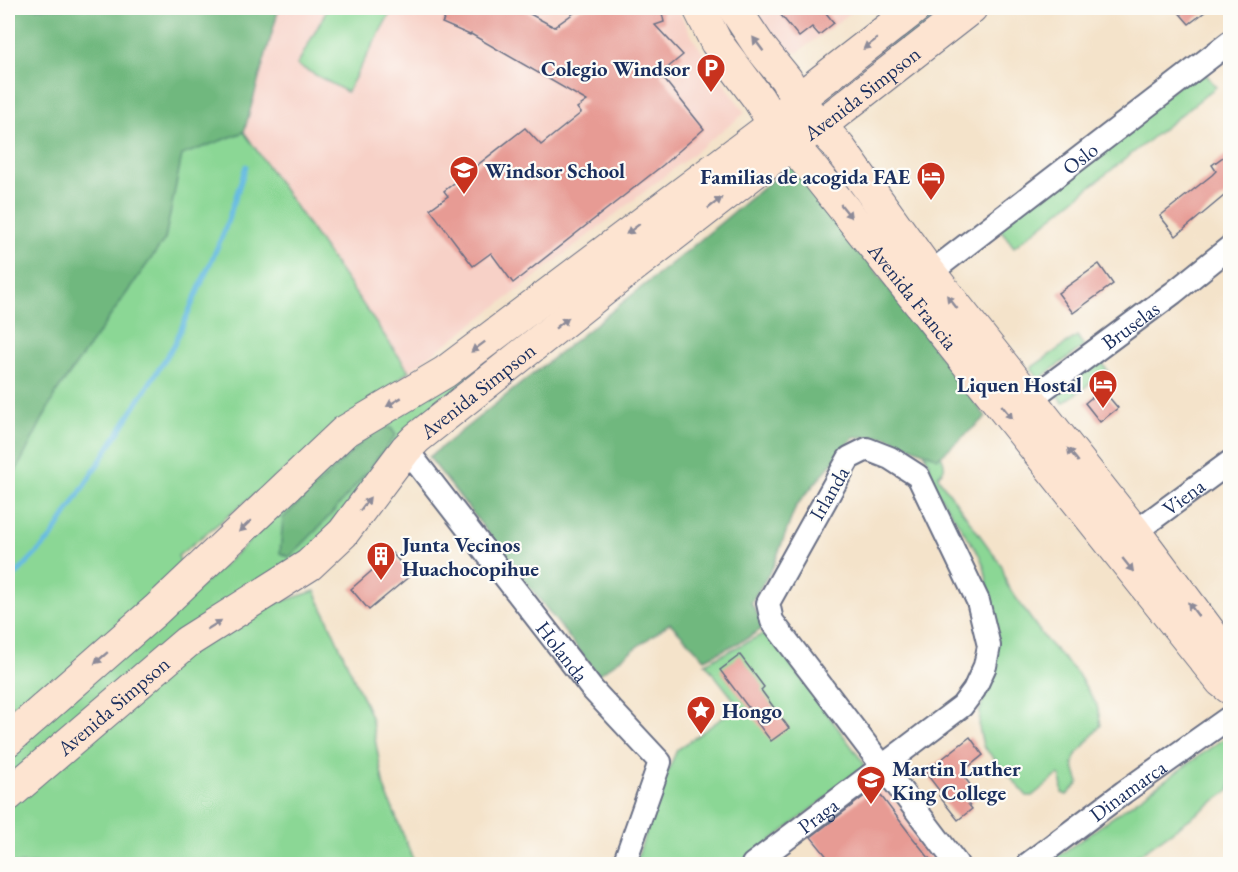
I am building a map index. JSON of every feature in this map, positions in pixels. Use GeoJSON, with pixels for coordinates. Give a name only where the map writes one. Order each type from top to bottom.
{"type":"FeatureCollection","features":[{"type":"Feature","properties":{"kind":"main road","name":"Avenida Francia"},"geometry":{"type":"LineString","coordinates":[[699,8],[716,42],[783,135],[1221,681],[1230,688]]}},
{"type":"Feature","properties":{"kind":"main road","name":"Avenida Francia"},"geometry":{"type":"LineString","coordinates":[[734,8],[760,47],[786,79],[797,100],[839,147],[930,273],[1136,532],[1218,643],[1230,654]]}},
{"type":"Feature","properties":{"kind":"main road","name":"Avenida Simpson"},"geometry":{"type":"LineString","coordinates":[[8,795],[187,642],[309,565],[343,533],[406,449],[635,265],[783,135],[797,100],[915,8]]}},
{"type":"Feature","properties":{"kind":"main road","name":"Avenida Simpson"},"geometry":{"type":"LineString","coordinates":[[8,740],[156,610],[344,432],[445,372],[783,135],[819,124],[830,118],[971,8]]}},
{"type":"Feature","properties":{"kind":"main road"},"geometry":{"type":"LineString","coordinates":[[156,610],[182,633],[187,642]]}},
{"type":"Feature","properties":{"kind":"street","name":"Oslo"},"geometry":{"type":"LineString","coordinates":[[930,273],[1230,42]]}},
{"type":"Feature","properties":{"kind":"street","name":"Bruselas"},"geometry":{"type":"LineString","coordinates":[[1029,400],[1173,293],[1230,247]]}},
{"type":"Feature","properties":{"kind":"street","name":"Holanda"},"geometry":{"type":"LineString","coordinates":[[406,449],[592,689],[660,762],[624,864]]}},
{"type":"Feature","properties":{"kind":"street","name":"Irlanda"},"geometry":{"type":"LineString","coordinates":[[882,765],[962,706],[981,677],[989,646],[978,601],[918,476],[890,458],[867,449],[849,458],[768,603],[772,621],[957,864]]}},
{"type":"Feature","properties":{"kind":"street","name":"Viena"},"geometry":{"type":"LineString","coordinates":[[1136,532],[1230,462]]}},
{"type":"Feature","properties":{"kind":"street","name":"Dinamarca"},"geometry":{"type":"LineString","coordinates":[[1028,864],[1230,717]]}},
{"type":"Feature","properties":{"kind":"street","name":"Praga"},"geometry":{"type":"LineString","coordinates":[[753,864],[882,765]]}},
{"type":"Feature","properties":{"kind":"shaded area","name":"Windsor School"},"geometry":{"type":"Polygon","coordinates":[[[8,8],[677,8],[694,40],[745,113],[521,288],[409,371],[8,8]]]}},
{"type":"Feature","properties":{"kind":"shaded area"},"geometry":{"type":"Polygon","coordinates":[[[753,8],[857,8],[797,53],[782,49],[753,8]]]}},
{"type":"Feature","properties":{"kind":"shaded area","name":"Martin Luther King College"},"geometry":{"type":"Polygon","coordinates":[[[878,778],[946,864],[829,864],[805,833],[878,778]]]}},
{"type":"Feature","properties":{"kind":"green space"},"geometry":{"type":"Polygon","coordinates":[[[8,8],[279,8],[244,132],[182,155],[165,239],[56,393],[8,487],[8,8]]]}},
{"type":"Feature","properties":{"kind":"green space"},"geometry":{"type":"Polygon","coordinates":[[[328,8],[393,8],[347,92],[297,65],[328,8]]]}},
{"type":"Feature","properties":{"kind":"green space"},"geometry":{"type":"Polygon","coordinates":[[[939,8],[956,8],[893,58],[884,50],[939,8]]]}},
{"type":"Feature","properties":{"kind":"green space"},"geometry":{"type":"Polygon","coordinates":[[[1201,68],[1216,87],[1014,247],[996,224],[1201,68]]]}},
{"type":"Feature","properties":{"kind":"green space"},"geometry":{"type":"Polygon","coordinates":[[[8,78],[211,144],[244,132],[409,371],[178,556],[195,592],[375,424],[763,145],[402,436],[267,606],[315,591],[371,717],[384,787],[415,864],[8,864],[8,78]]]}},
{"type":"Feature","properties":{"kind":"green space"},"geometry":{"type":"Polygon","coordinates":[[[794,162],[986,417],[938,458],[887,437],[854,437],[796,506],[773,567],[751,603],[765,627],[705,659],[670,623],[598,675],[429,457],[687,251],[794,162]]]}},
{"type":"Feature","properties":{"kind":"green space"},"geometry":{"type":"Polygon","coordinates":[[[684,292],[779,296],[808,303],[816,306],[860,343],[867,357],[926,430],[943,460],[944,469],[938,476],[940,480],[1002,566],[1007,585],[1045,639],[1077,673],[1097,705],[1101,725],[1076,755],[1073,764],[1079,783],[1067,795],[1062,793],[1061,776],[1058,775],[1032,796],[1027,796],[983,746],[979,727],[980,710],[995,654],[991,604],[980,556],[932,484],[929,463],[919,440],[898,411],[841,353],[826,353],[797,362],[755,388],[703,438],[673,473],[604,525],[573,536],[533,528],[504,517],[450,455],[452,445],[459,434],[601,323],[657,294],[684,292]]]}},
{"type":"Feature","properties":{"kind":"green space"},"geometry":{"type":"Polygon","coordinates":[[[1077,336],[1084,346],[1039,379],[1031,368],[1077,336]]]}},
{"type":"Feature","properties":{"kind":"green space"},"geometry":{"type":"Polygon","coordinates":[[[1096,355],[1108,371],[1063,403],[1052,388],[1096,355]]]}},
{"type":"Feature","properties":{"kind":"green space"},"geometry":{"type":"Polygon","coordinates":[[[379,426],[391,428],[396,435],[345,498],[304,543],[289,557],[280,553],[283,518],[379,426]]]}},
{"type":"Feature","properties":{"kind":"green space"},"geometry":{"type":"Polygon","coordinates":[[[767,632],[863,762],[864,769],[741,864],[635,864],[663,782],[677,750],[739,706],[705,663],[767,632]]]}},
{"type":"Feature","properties":{"kind":"green space"},"geometry":{"type":"Polygon","coordinates":[[[1230,734],[1230,790],[1126,864],[1047,864],[1230,734]]]}},
{"type":"Feature","properties":{"kind":"building"},"geometry":{"type":"Polygon","coordinates":[[[451,8],[519,8],[554,27],[581,8],[661,8],[664,22],[655,25],[683,55],[660,74],[704,129],[663,165],[513,283],[491,253],[473,266],[430,209],[448,196],[444,191],[525,128],[541,145],[581,113],[577,108],[587,101],[471,34],[442,23],[451,8]]]}},
{"type":"Feature","properties":{"kind":"building"},"geometry":{"type":"Polygon","coordinates":[[[775,8],[822,8],[834,23],[819,35],[812,27],[799,37],[775,8]]]}},
{"type":"Feature","properties":{"kind":"building"},"geometry":{"type":"Polygon","coordinates":[[[1175,8],[1210,8],[1189,24],[1175,8]]]}},
{"type":"Feature","properties":{"kind":"building"},"geometry":{"type":"Polygon","coordinates":[[[1230,152],[1230,191],[1176,236],[1160,216],[1212,175],[1216,171],[1212,165],[1230,152]]]}},
{"type":"Feature","properties":{"kind":"building"},"geometry":{"type":"Polygon","coordinates":[[[1099,264],[1113,284],[1073,313],[1058,293],[1099,264]]]}},
{"type":"Feature","properties":{"kind":"building","name":"Liquen Hostal"},"geometry":{"type":"Polygon","coordinates":[[[1102,389],[1118,408],[1100,422],[1085,403],[1102,389]]]}},
{"type":"Feature","properties":{"kind":"building","name":"Junta Vecinos Huachocopihue"},"geometry":{"type":"Polygon","coordinates":[[[392,553],[411,575],[369,610],[351,589],[392,553]]]}},
{"type":"Feature","properties":{"kind":"building"},"geometry":{"type":"Polygon","coordinates":[[[740,655],[764,687],[761,690],[789,728],[771,741],[720,670],[740,655]]]}},
{"type":"Feature","properties":{"kind":"building"},"geometry":{"type":"Polygon","coordinates":[[[970,737],[983,755],[961,773],[979,796],[968,804],[972,809],[958,820],[939,796],[942,794],[925,772],[970,737]]]}},
{"type":"Feature","properties":{"kind":"building","name":"Martin Luther King College"},"geometry":{"type":"Polygon","coordinates":[[[875,788],[934,864],[833,864],[811,837],[875,788]]]}},
{"type":"Feature","properties":{"kind":"waterway"},"geometry":{"type":"LineString","coordinates":[[8,583],[51,538],[174,345],[224,232],[246,166]]}},
{"type":"Feature","properties":{"kind":"place","name":"Colegio Windsor"},"geometry":{"type":"Point","coordinates":[711,94]}},
{"type":"Feature","properties":{"kind":"place","name":"Windsor School"},"geometry":{"type":"Point","coordinates":[464,196]}},
{"type":"Feature","properties":{"kind":"place","name":"Familias de acogida FAE"},"geometry":{"type":"Point","coordinates":[931,202]}},
{"type":"Feature","properties":{"kind":"place","name":"Liquen Hostal"},"geometry":{"type":"Point","coordinates":[1103,410]}},
{"type":"Feature","properties":{"kind":"place","name":"Junta Vecinos Huachocopihue"},"geometry":{"type":"Point","coordinates":[381,582]}},
{"type":"Feature","properties":{"kind":"place","name":"Hongo"},"geometry":{"type":"Point","coordinates":[701,736]}},
{"type":"Feature","properties":{"kind":"place","name":"Martin Luther King College"},"geometry":{"type":"Point","coordinates":[871,806]}}]}
